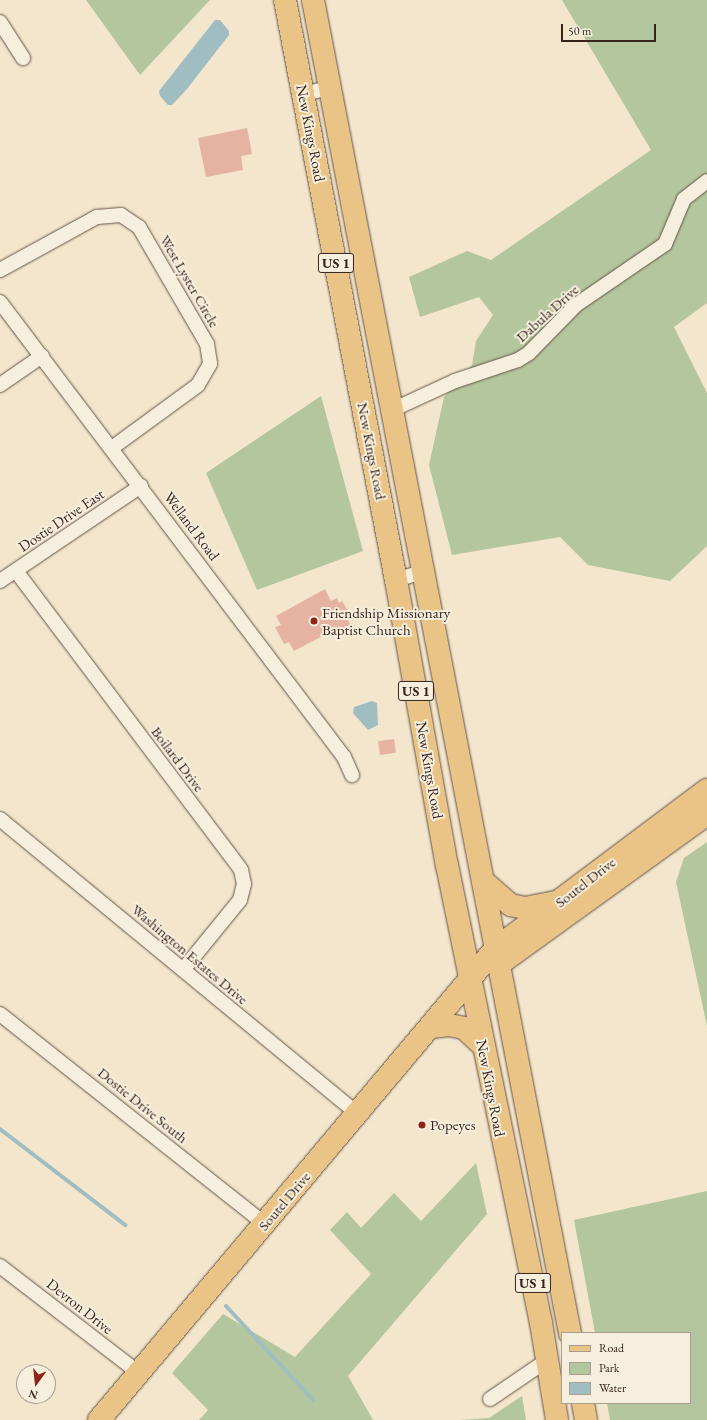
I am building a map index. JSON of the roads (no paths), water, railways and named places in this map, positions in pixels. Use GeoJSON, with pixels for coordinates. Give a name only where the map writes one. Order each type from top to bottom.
{"type":"FeatureCollection","features":[{"type":"Feature","properties":{"kind":"main road","name":"New Kings Road"},"geometry":{"type":"LineString","coordinates":[[285,0],[396,580],[482,1045],[542,1323],[546,1361],[557,1420]]}},
{"type":"Feature","properties":{"kind":"main road","name":"New Kings Road"},"geometry":{"type":"LineString","coordinates":[[313,0],[569,1329]]}},
{"type":"Feature","properties":{"kind":"main road","name":"Soutel Drive"},"geometry":{"type":"LineString","coordinates":[[99,1420],[470,982],[562,901],[707,790]]}},
{"type":"Feature","properties":{"kind":"main road","name":"Soutel Drive"},"geometry":{"type":"LineString","coordinates":[[497,957],[707,814]]}},
{"type":"Feature","properties":{"kind":"main road"},"geometry":{"type":"LineString","coordinates":[[482,881],[511,905],[525,908],[562,901]]}},
{"type":"Feature","properties":{"kind":"main road"},"geometry":{"type":"LineString","coordinates":[[432,1028],[449,1025],[464,1028],[482,1045]]}},
{"type":"Feature","properties":{"kind":"main road"},"geometry":{"type":"LineString","coordinates":[[583,1404],[586,1420]]}},
{"type":"Feature","properties":{"kind":"street"},"geometry":{"type":"LineString","coordinates":[[0,22],[22,58]]}},
{"type":"Feature","properties":{"kind":"street"},"geometry":{"type":"LineString","coordinates":[[303,94],[330,88]]}},
{"type":"Feature","properties":{"kind":"street","name":"Dabula Drive"},"geometry":{"type":"LineString","coordinates":[[392,410],[454,381],[518,360],[529,353],[576,305],[665,244],[684,199],[707,181]]}},
{"type":"Feature","properties":{"kind":"street","name":"West Lyster Circle"},"geometry":{"type":"LineString","coordinates":[[0,270],[97,217],[121,216],[139,227],[207,344],[210,364],[206,375],[198,385],[112,448]]}},
{"type":"Feature","properties":{"kind":"street","name":"Welland Road"},"geometry":{"type":"LineString","coordinates":[[0,302],[141,486],[344,757],[352,775]]}},
{"type":"Feature","properties":{"kind":"street"},"geometry":{"type":"LineString","coordinates":[[0,385],[42,356]]}},
{"type":"Feature","properties":{"kind":"street","name":"Dostie Drive East"},"geometry":{"type":"LineString","coordinates":[[0,581],[141,486]]}},
{"type":"Feature","properties":{"kind":"street","name":"Boilard Drive"},"geometry":{"type":"LineString","coordinates":[[16,570],[241,870],[244,884],[240,900],[183,970]]}},
{"type":"Feature","properties":{"kind":"street"},"geometry":{"type":"LineString","coordinates":[[396,580],[423,572]]}},
{"type":"Feature","properties":{"kind":"street","name":"Washington Estates Drive"},"geometry":{"type":"LineString","coordinates":[[0,819],[358,1114]]}},
{"type":"Feature","properties":{"kind":"street","name":"Dostie Drive South"},"geometry":{"type":"LineString","coordinates":[[0,1014],[265,1224]]}},
{"type":"Feature","properties":{"kind":"street","name":"Devron Drive"},"geometry":{"type":"LineString","coordinates":[[0,1266],[139,1373]]}},
{"type":"Feature","properties":{"kind":"street"},"geometry":{"type":"LineString","coordinates":[[542,1323],[569,1329]]}},
{"type":"Feature","properties":{"kind":"street"},"geometry":{"type":"LineString","coordinates":[[490,1399],[546,1361]]}},
{"type":"Feature","properties":{"kind":"water"},"geometry":{"type":"Polygon","coordinates":[[[215,20],[220,20],[229,31],[229,35],[187,89],[172,105],[168,105],[160,96],[159,91],[215,20]]]}},
{"type":"Feature","properties":{"kind":"water"},"geometry":{"type":"Polygon","coordinates":[[[372,701],[377,703],[378,725],[368,730],[353,713],[354,707],[372,701]]]}},
{"type":"Feature","properties":{"kind":"waterway"},"geometry":{"type":"LineString","coordinates":[[0,1129],[125,1225]]}},
{"type":"Feature","properties":{"kind":"waterway"},"geometry":{"type":"LineString","coordinates":[[226,1306],[313,1400]]}},
{"type":"Feature","properties":{"kind":"place","name":"Friendship Missionary Baptist Church"},"geometry":{"type":"Point","coordinates":[314,621]}},
{"type":"Feature","properties":{"kind":"place","name":"Popeyes"},"geometry":{"type":"Point","coordinates":[422,1125]}}]}
